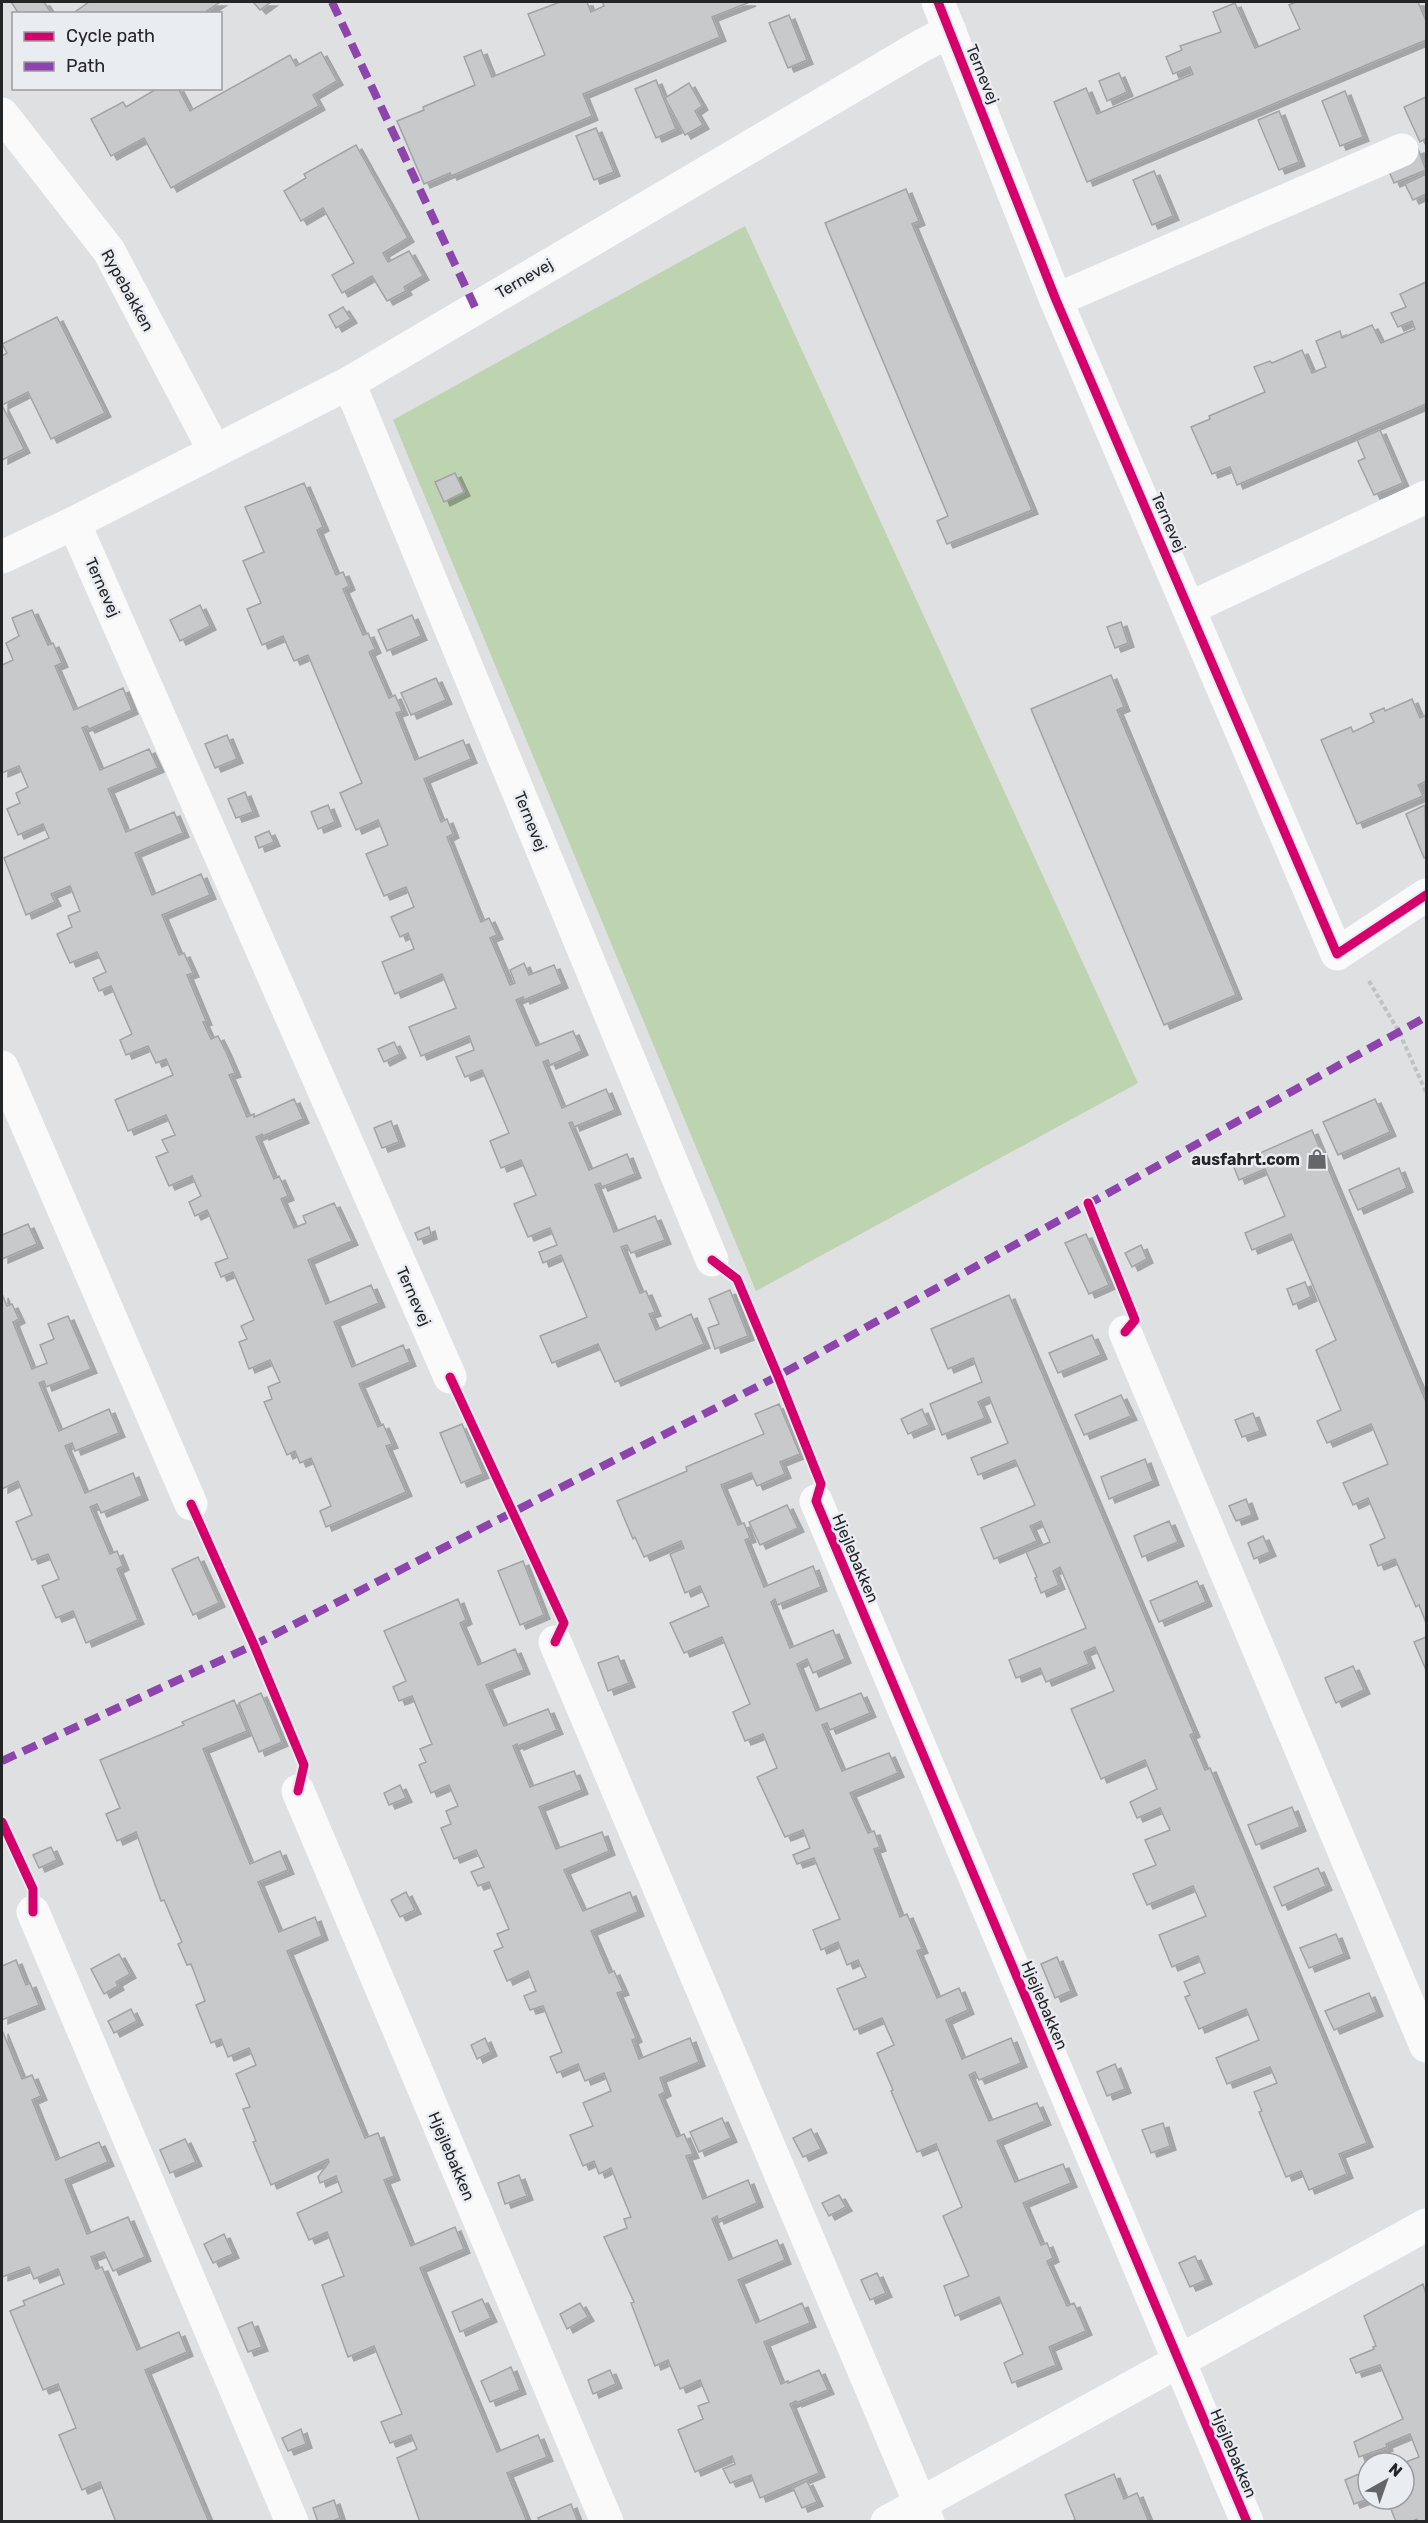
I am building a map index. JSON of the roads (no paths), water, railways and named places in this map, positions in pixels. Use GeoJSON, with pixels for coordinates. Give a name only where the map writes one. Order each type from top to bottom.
{"type":"FeatureCollection","features":[{"type":"Feature","properties":{"kind":"street","name":"Ternevej"},"geometry":{"type":"LineString","coordinates":[[2,557],[74,523],[349,383],[911,51],[944,16],[1056,300],[1337,954],[1426,896]]}},
{"type":"Feature","properties":{"kind":"street","name":"Rypebakken"},"geometry":{"type":"LineString","coordinates":[[2,114],[109,251],[214,450]]}},
{"type":"Feature","properties":{"kind":"street"},"geometry":{"type":"LineString","coordinates":[[1056,300],[1402,150]]}},
{"type":"Feature","properties":{"kind":"street","name":"Ternevej"},"geometry":{"type":"LineString","coordinates":[[349,383],[712,1260]]}},
{"type":"Feature","properties":{"kind":"street"},"geometry":{"type":"LineString","coordinates":[[1190,608],[1426,497]]}},
{"type":"Feature","properties":{"kind":"street","name":"Ternevej"},"geometry":{"type":"LineString","coordinates":[[74,523],[450,1377]]}},
{"type":"Feature","properties":{"kind":"street"},"geometry":{"type":"LineString","coordinates":[[2,1067],[192,1504]]}},
{"type":"Feature","properties":{"kind":"street"},"geometry":{"type":"LineString","coordinates":[[1125,1332],[1426,2046]]}},
{"type":"Feature","properties":{"kind":"street","name":"Hjejlebakken"},"geometry":{"type":"LineString","coordinates":[[816,1501],[1247,2522]]}},
{"type":"Feature","properties":{"kind":"street"},"geometry":{"type":"LineString","coordinates":[[555,1642],[925,2513]]}},
{"type":"Feature","properties":{"kind":"street","name":"Hjejlebakken"},"geometry":{"type":"LineString","coordinates":[[298,1791],[607,2522]]}},
{"type":"Feature","properties":{"kind":"street"},"geometry":{"type":"LineString","coordinates":[[33,1912],[292,2522]]}},
{"type":"Feature","properties":{"kind":"street"},"geometry":{"type":"LineString","coordinates":[[887,2522],[925,2513],[1178,2363],[1426,2225]]}},
{"type":"Feature","properties":{"kind":"place","name":"ausfahrt.com"},"geometry":{"type":"Point","coordinates":[1317,1159]}}]}
